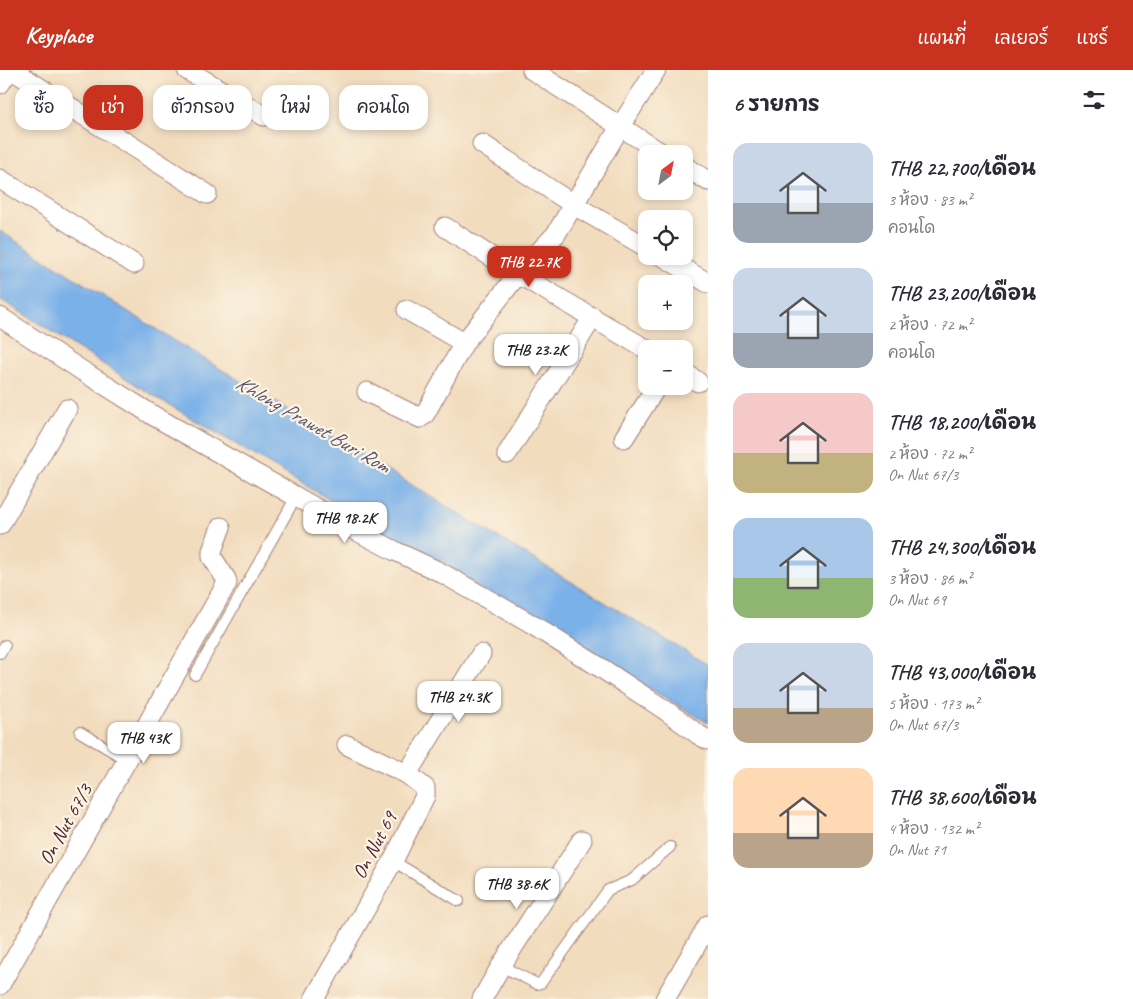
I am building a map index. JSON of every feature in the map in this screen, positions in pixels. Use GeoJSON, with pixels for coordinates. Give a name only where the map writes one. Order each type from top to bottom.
{"type":"FeatureCollection","features":[{"type":"Feature","properties":{"kind":"street"},"geometry":{"type":"LineString","coordinates":[[0,84],[10,70],[207,194]]}},
{"type":"Feature","properties":{"kind":"street"},"geometry":{"type":"LineString","coordinates":[[187,70],[262,115]]}},
{"type":"Feature","properties":{"kind":"street"},"geometry":{"type":"LineString","coordinates":[[532,70],[649,145]]}},
{"type":"Feature","properties":{"kind":"street"},"geometry":{"type":"LineString","coordinates":[[367,392],[420,418],[423,417],[464,343],[518,274],[556,234],[656,70]]}},
{"type":"Feature","properties":{"kind":"street"},"geometry":{"type":"LineString","coordinates":[[482,144],[574,205],[638,242]]}},
{"type":"Feature","properties":{"kind":"street"},"geometry":{"type":"LineString","coordinates":[[693,172],[708,181]]}},
{"type":"Feature","properties":{"kind":"street"},"geometry":{"type":"LineString","coordinates":[[0,179],[134,264]]}},
{"type":"Feature","properties":{"kind":"street"},"geometry":{"type":"LineString","coordinates":[[445,227],[518,274],[638,344]]}},
{"type":"Feature","properties":{"kind":"street"},"geometry":{"type":"LineString","coordinates":[[677,265],[708,284]]}},
{"type":"Feature","properties":{"kind":"street"},"geometry":{"type":"LineString","coordinates":[[407,310],[464,343]]}},
{"type":"Feature","properties":{"kind":"street"},"geometry":{"type":"LineString","coordinates":[[0,317],[154,416],[351,528],[396,552],[440,572],[531,624],[601,668],[708,740]]}},
{"type":"Feature","properties":{"kind":"street"},"geometry":{"type":"LineString","coordinates":[[507,454],[593,317]]}},
{"type":"Feature","properties":{"kind":"street"},"geometry":{"type":"LineString","coordinates":[[624,438],[651,395]]}},
{"type":"Feature","properties":{"kind":"street"},"geometry":{"type":"LineString","coordinates":[[0,526],[67,409]]}},
{"type":"Feature","properties":{"kind":"street","name":"On Nut 67/3"},"geometry":{"type":"LineString","coordinates":[[0,985],[227,583],[212,557],[212,551],[221,527]]}},
{"type":"Feature","properties":{"kind":"street"},"geometry":{"type":"LineString","coordinates":[[407,774],[482,654]]}},
{"type":"Feature","properties":{"kind":"street","name":"On Nut 69"},"geometry":{"type":"LineString","coordinates":[[314,999],[393,861],[425,796],[425,788],[407,774],[347,745]]}},
{"type":"Feature","properties":{"kind":"street"},"geometry":{"type":"LineString","coordinates":[[482,999],[582,840]]}},
{"type":"Feature","properties":{"kind":"street"},"geometry":{"type":"LineString","coordinates":[[665,999],[708,925]]}},
{"type":"Feature","properties":{"kind":"lane"},"geometry":{"type":"LineString","coordinates":[[195,675],[296,497]]}},
{"type":"Feature","properties":{"kind":"lane"},"geometry":{"type":"LineString","coordinates":[[80,732],[127,760]]}},
{"type":"Feature","properties":{"kind":"lane"},"geometry":{"type":"LineString","coordinates":[[501,966],[537,984],[541,983],[608,890],[632,880],[670,847]]}},
{"type":"Feature","properties":{"kind":"lane"},"geometry":{"type":"LineString","coordinates":[[393,861],[459,901]]}},
{"type":"Feature","properties":{"kind":"water"},"geometry":{"type":"Polygon","coordinates":[[[0,231],[178,343],[708,665],[708,723],[149,393],[0,299],[0,231]]]}},
{"type":"Feature","properties":{"kind":"water label","name":"Khlong Prawet Buri Rom"},"geometry":{"type":"Point","coordinates":[313,424]}}]}
